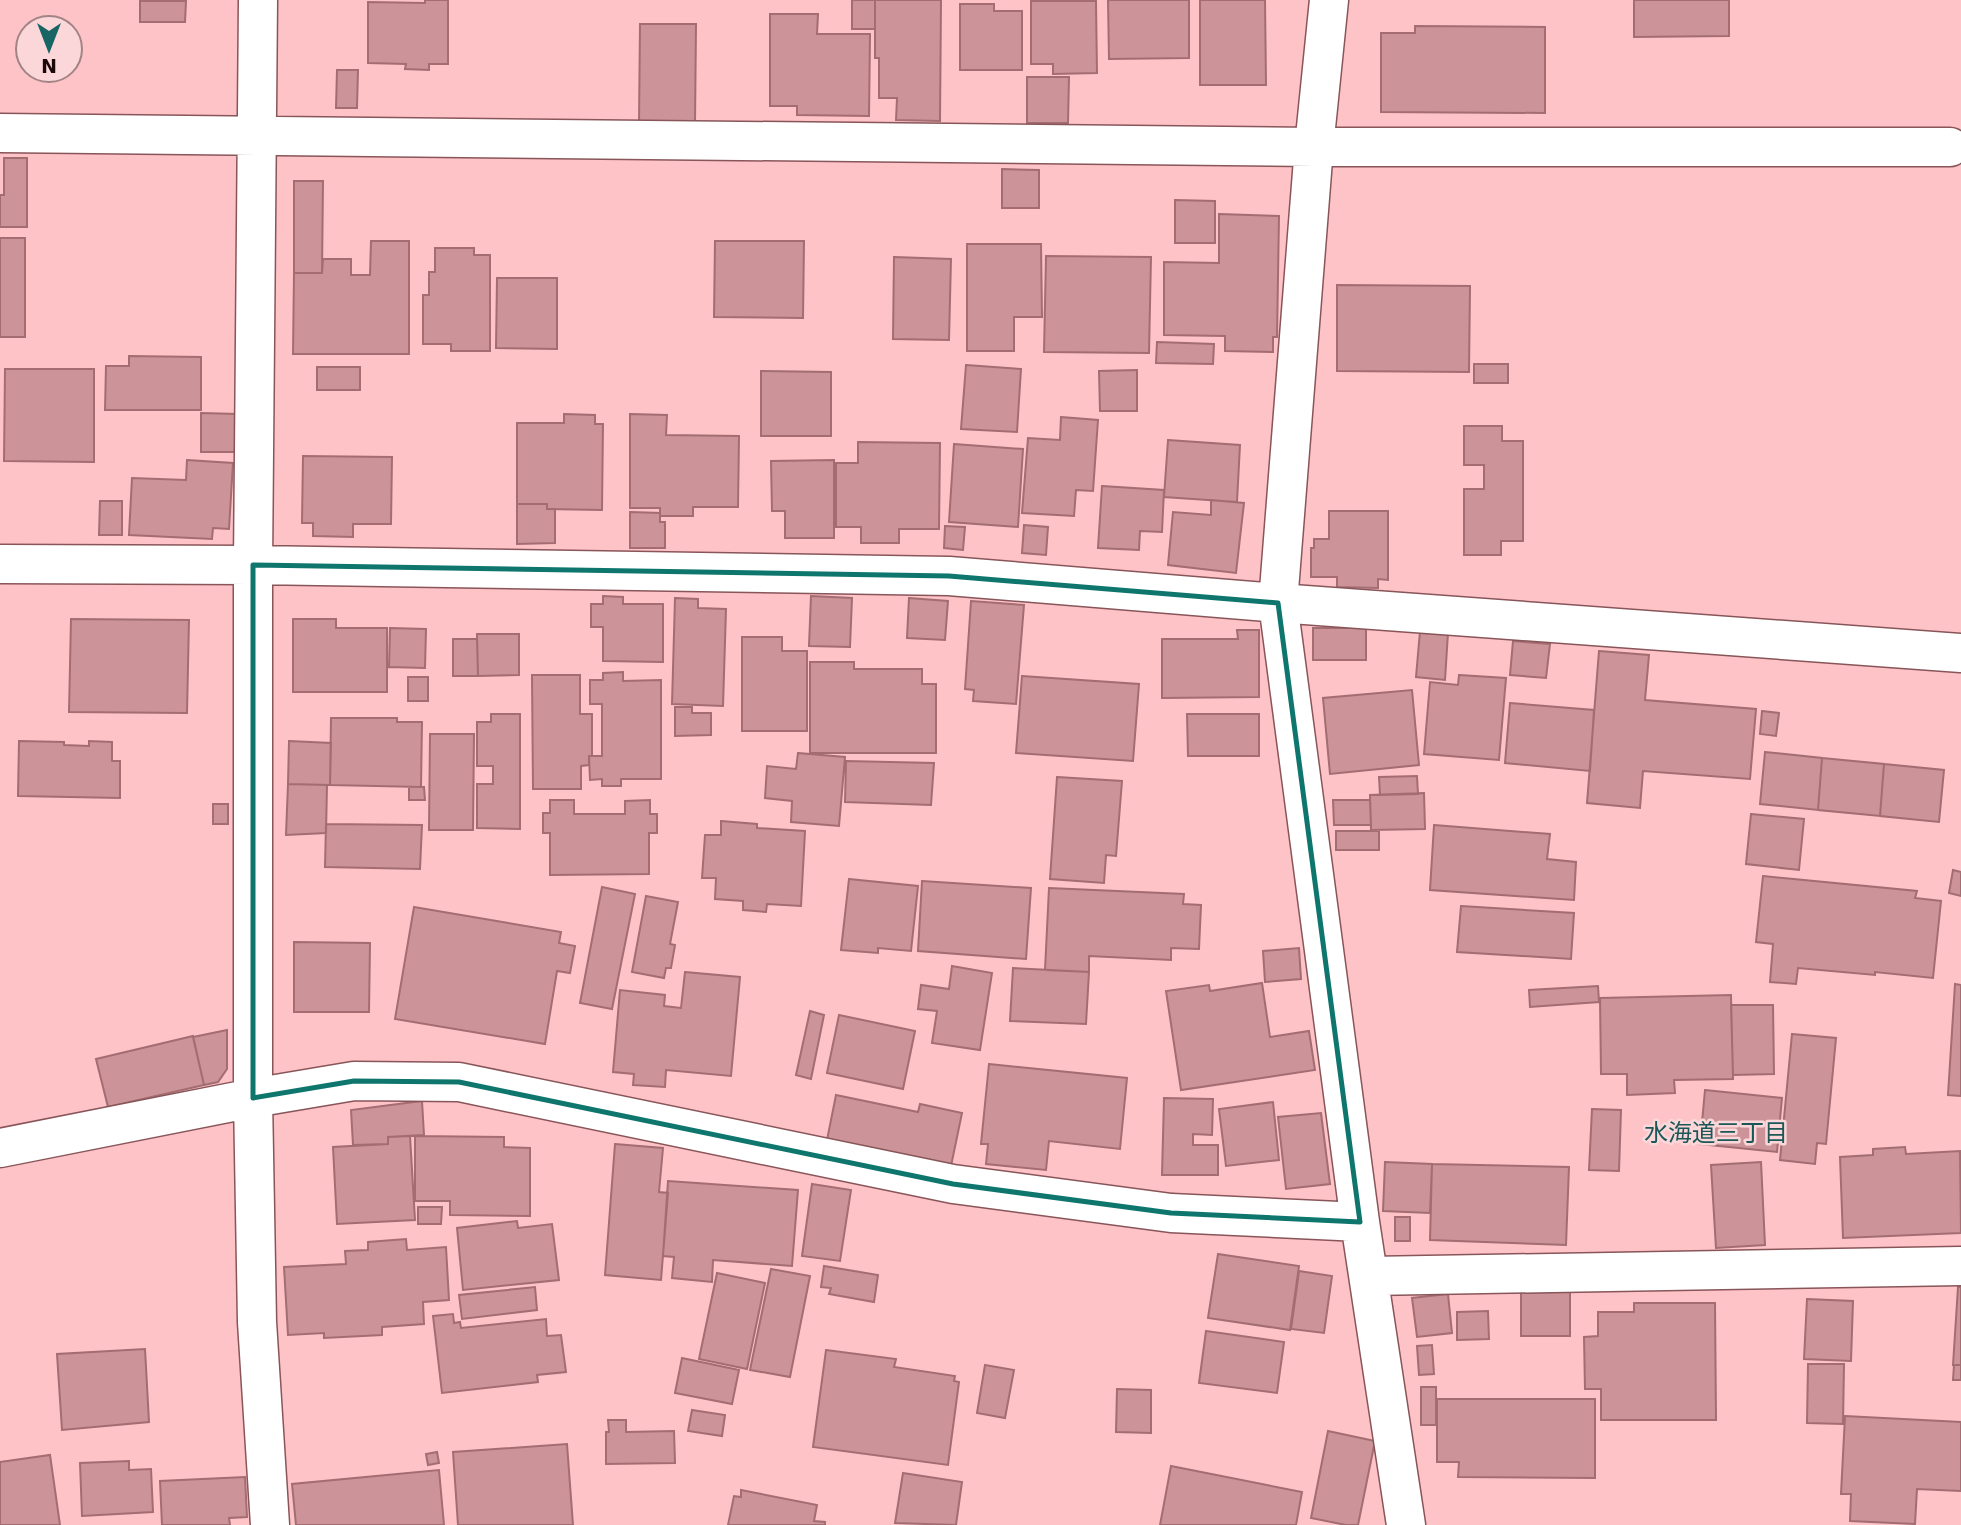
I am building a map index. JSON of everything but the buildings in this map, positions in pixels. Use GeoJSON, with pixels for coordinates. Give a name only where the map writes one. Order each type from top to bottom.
{"type":"FeatureCollection","features":[{"type":"Feature","properties":{"kind":"street"},"geometry":{"type":"LineString","coordinates":[[258,0],[253,565],[253,1098],[257,1322],[270,1525]]}},
{"type":"Feature","properties":{"kind":"street"},"geometry":{"type":"LineString","coordinates":[[1329,0],[1314,147],[1278,603],[1360,1222],[1406,1525]]}},
{"type":"Feature","properties":{"kind":"street"},"geometry":{"type":"LineString","coordinates":[[0,133],[1314,147],[1950,147]]}},
{"type":"Feature","properties":{"kind":"street"},"geometry":{"type":"LineString","coordinates":[[0,564],[253,565],[949,576],[1961,653]]}},
{"type":"Feature","properties":{"kind":"street"},"geometry":{"type":"LineString","coordinates":[[0,1148],[354,1081],[459,1082],[953,1184],[1171,1213],[1360,1222]]}},
{"type":"Feature","properties":{"kind":"street"},"geometry":{"type":"LineString","coordinates":[[1370,1276],[1961,1266]]}},
{"type":"Feature","properties":{"kind":"highlighted area"},"geometry":{"type":"Polygon","coordinates":[[[253,565],[949,576],[1278,603],[1360,1222],[1171,1213],[953,1184],[459,1082],[354,1081],[253,1098],[253,565]]]}},
{"type":"Feature","properties":{"kind":"district","name":"水海道三丁目"},"geometry":{"type":"Point","coordinates":[1716,1133]}}]}
